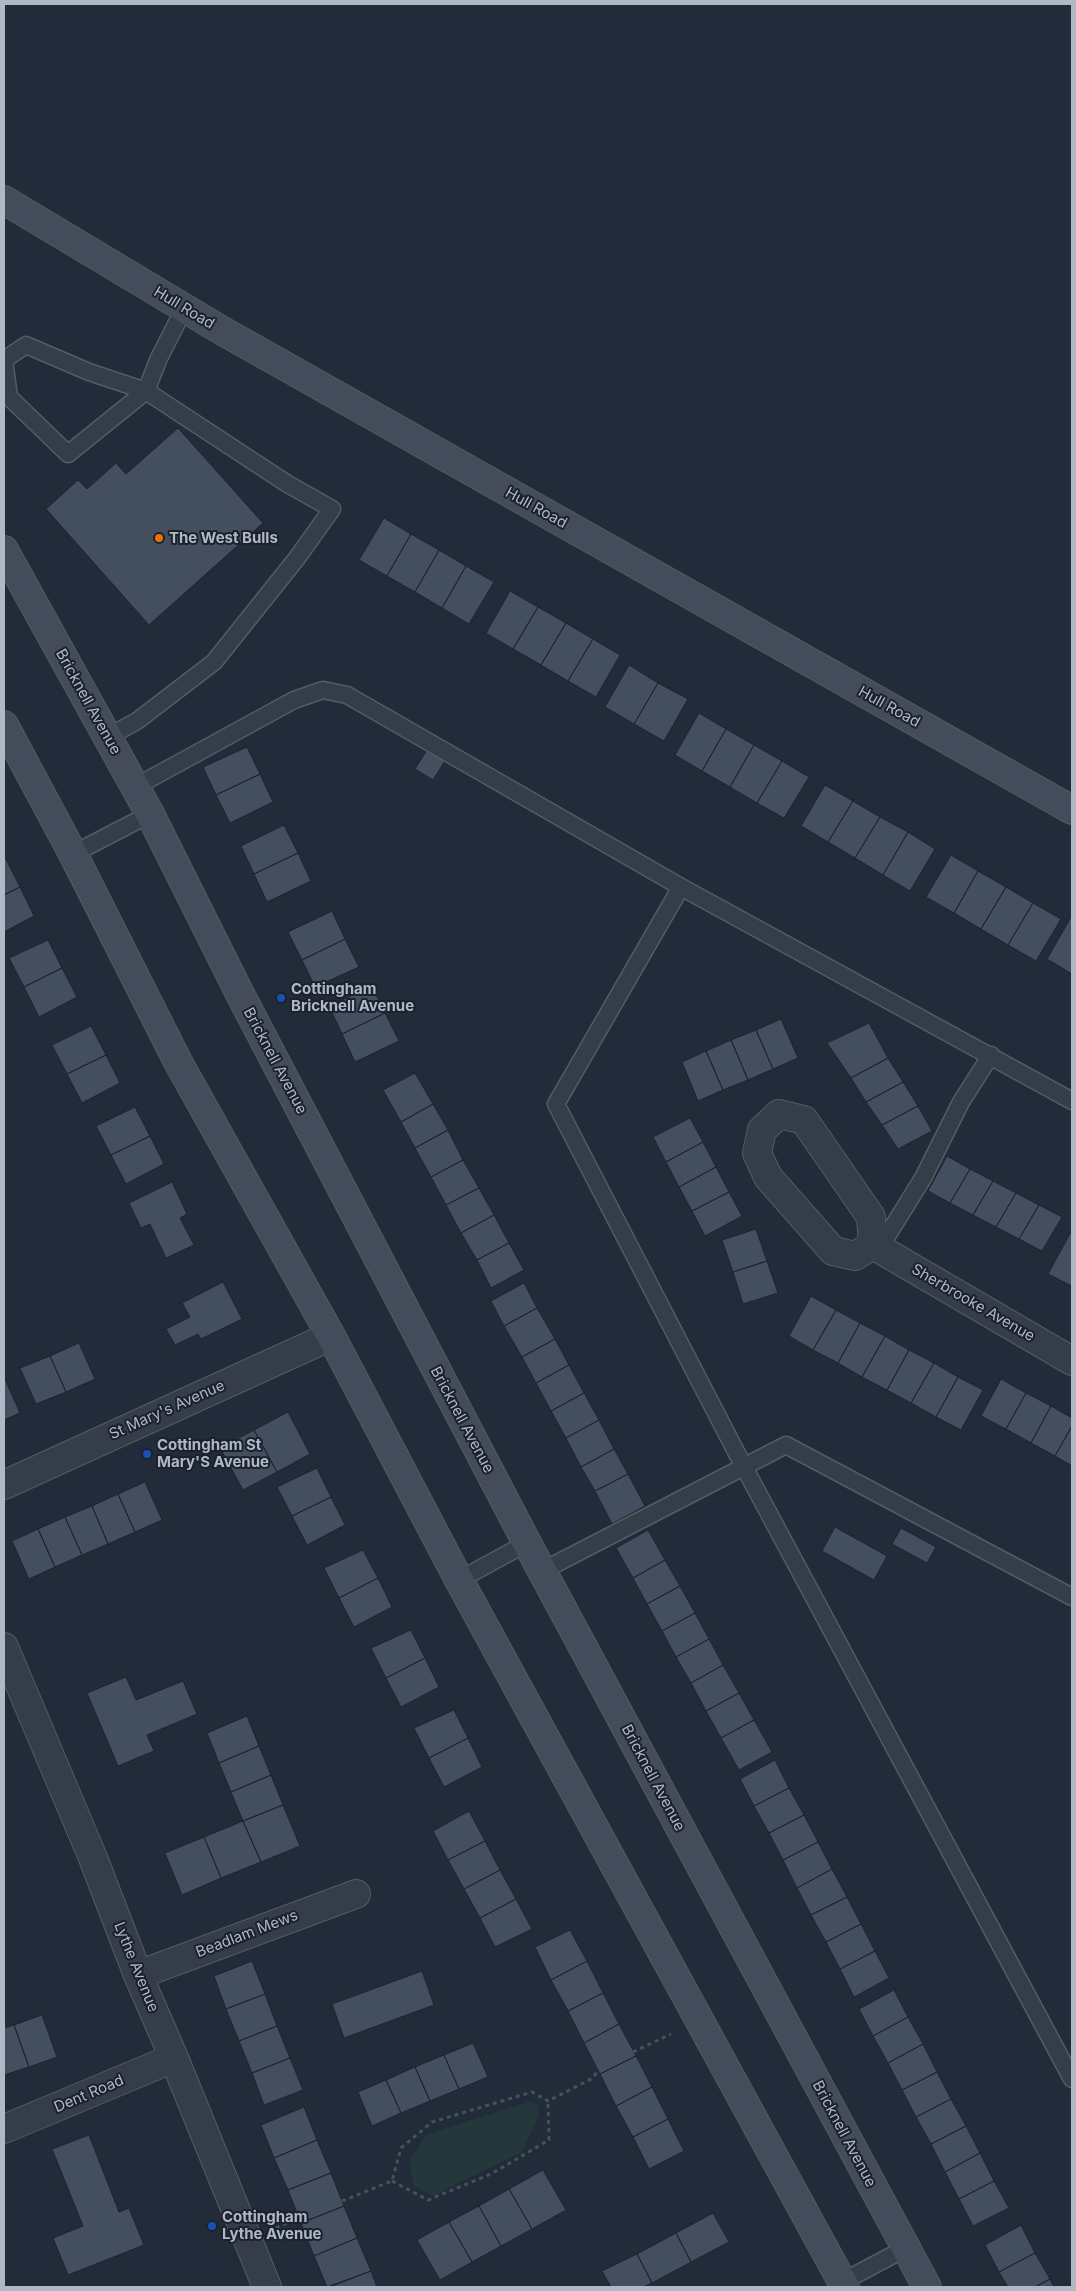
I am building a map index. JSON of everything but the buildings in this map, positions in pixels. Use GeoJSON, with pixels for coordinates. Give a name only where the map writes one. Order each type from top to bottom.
{"type":"FeatureCollection","features":[{"type":"Feature","properties":{"kind":"street","name":"Hull Road"},"geometry":{"type":"LineString","coordinates":[[4,200],[184,309],[1072,810]]}},
{"type":"Feature","properties":{"kind":"street","name":"Bricknell Avenue"},"geometry":{"type":"LineString","coordinates":[[4,550],[150,814],[240,994],[527,1543],[927,2287]]}},
{"type":"Feature","properties":{"kind":"street"},"geometry":{"type":"LineString","coordinates":[[4,725],[73,854],[178,1062],[331,1336],[459,1580],[843,2284]]}},
{"type":"Feature","properties":{"kind":"street"},"geometry":{"type":"LineString","coordinates":[[779,1114],[804,1120],[871,1217],[876,1247],[855,1256],[833,1251],[768,1177],[757,1153],[762,1130],[779,1114]]}},
{"type":"Feature","properties":{"kind":"street","name":"Sherbrooke Avenue"},"geometry":{"type":"LineString","coordinates":[[876,1247],[1072,1361]]}},
{"type":"Feature","properties":{"kind":"street","name":"St Mary's Avenue"},"geometry":{"type":"LineString","coordinates":[[4,1485],[331,1336]]}},
{"type":"Feature","properties":{"kind":"street","name":"Lythe Avenue"},"geometry":{"type":"LineString","coordinates":[[4,1647],[93,1858],[138,1975],[174,2058],[267,2287]]}},
{"type":"Feature","properties":{"kind":"street","name":"Beadlam Mews"},"geometry":{"type":"LineString","coordinates":[[138,1975],[356,1894]]}},
{"type":"Feature","properties":{"kind":"street","name":"Dent Road"},"geometry":{"type":"LineString","coordinates":[[4,2129],[174,2058]]}},
{"type":"Feature","properties":{"kind":"lane"},"geometry":{"type":"LineString","coordinates":[[108,737],[137,721],[214,662],[297,558],[332,509],[286,483],[146,391],[89,372],[26,345],[4,360],[9,396],[68,454],[146,391],[159,358],[184,309]]}},
{"type":"Feature","properties":{"kind":"lane"},"geometry":{"type":"LineString","coordinates":[[135,787],[294,700],[323,690],[347,695],[681,887],[1072,1100]]}},
{"type":"Feature","properties":{"kind":"lane"},"geometry":{"type":"LineString","coordinates":[[73,854],[150,814]]}},
{"type":"Feature","properties":{"kind":"lane"},"geometry":{"type":"LineString","coordinates":[[681,887],[556,1104],[744,1467],[1072,2079]]}},
{"type":"Feature","properties":{"kind":"lane"},"geometry":{"type":"LineString","coordinates":[[876,1247],[922,1178],[961,1102],[991,1055]]}},
{"type":"Feature","properties":{"kind":"lane"},"geometry":{"type":"LineString","coordinates":[[542,1571],[786,1445],[1072,1597]]}},
{"type":"Feature","properties":{"kind":"lane"},"geometry":{"type":"LineString","coordinates":[[459,1580],[527,1543]]}},
{"type":"Feature","properties":{"kind":"lane"},"geometry":{"type":"LineString","coordinates":[[843,2284],[906,2248]]}},
{"type":"Feature","properties":{"kind":"path"},"geometry":{"type":"LineString","coordinates":[[633,2052],[700,2021]]}},
{"type":"Feature","properties":{"kind":"path"},"geometry":{"type":"LineString","coordinates":[[548,2101],[593,2078],[598,2070]]}},
{"type":"Feature","properties":{"kind":"path"},"geometry":{"type":"LineString","coordinates":[[392,2181],[401,2148],[432,2122],[532,2092],[548,2101]]}},
{"type":"Feature","properties":{"kind":"path"},"geometry":{"type":"LineString","coordinates":[[342,2201],[392,2181],[428,2200],[491,2174],[549,2140],[548,2101]]}},
{"type":"Feature","properties":{"kind":"shaded area"},"geometry":{"type":"Polygon","coordinates":[[[528,2102],[538,2105],[539,2115],[522,2152],[432,2196],[414,2186],[409,2161],[426,2135],[528,2102]]]}},
{"type":"Feature","properties":{"kind":"place","name":"The West Bulls"},"geometry":{"type":"Point","coordinates":[159,538]}},
{"type":"Feature","properties":{"kind":"place","name":"Cottingham Bricknell Avenue"},"geometry":{"type":"Point","coordinates":[281,998]}},
{"type":"Feature","properties":{"kind":"place","name":"Cottingham St Mary'S Avenue"},"geometry":{"type":"Point","coordinates":[147,1454]}},
{"type":"Feature","properties":{"kind":"place","name":"Cottingham Lythe Avenue"},"geometry":{"type":"Point","coordinates":[212,2226]}}]}
